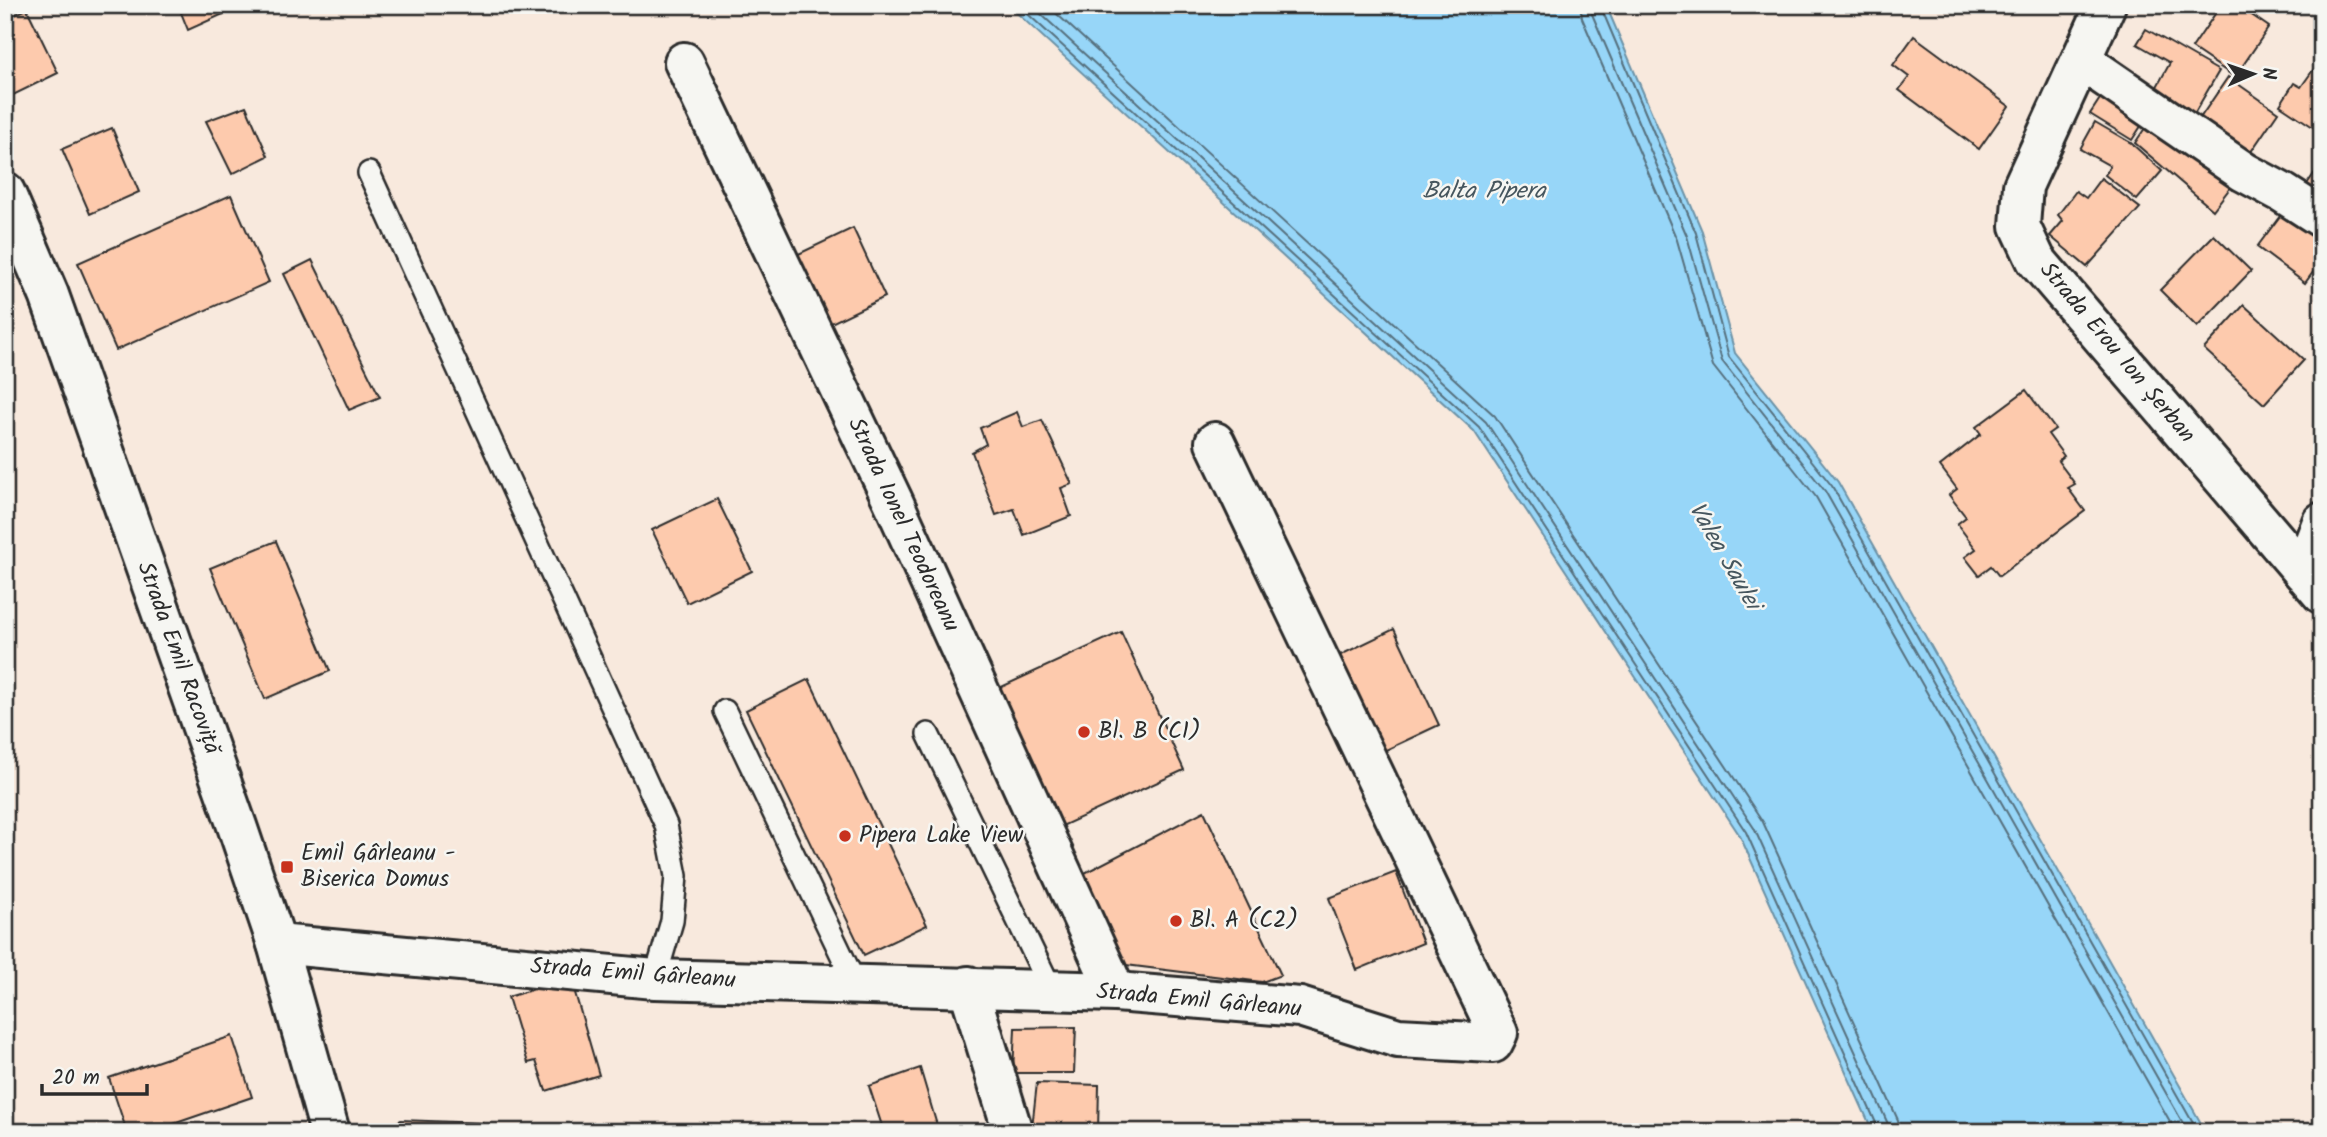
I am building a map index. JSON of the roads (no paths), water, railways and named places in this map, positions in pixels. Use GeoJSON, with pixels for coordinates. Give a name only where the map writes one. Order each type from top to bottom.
{"type":"FeatureCollection","features":[{"type":"Feature","properties":{"kind":"street","name":"Strada Erou Ion Șerban"},"geometry":{"type":"LineString","coordinates":[[2106,5],[2023,186],[2020,226],[2036,260],[2312,583]]}},
{"type":"Feature","properties":{"kind":"street"},"geometry":{"type":"LineString","coordinates":[[2081,60],[2244,172],[2322,218]]}},
{"type":"Feature","properties":{"kind":"street","name":"Strada Ionel Teodoreanu"},"geometry":{"type":"LineString","coordinates":[[684,62],[893,501],[1116,992]]}},
{"type":"Feature","properties":{"kind":"street","name":"Strada Emil Racoviță"},"geometry":{"type":"LineString","coordinates":[[5,192],[54,308],[237,826],[277,944],[330,1132]]}},
{"type":"Feature","properties":{"kind":"street","name":"Strada Emil Gârleanu"},"geometry":{"type":"LineString","coordinates":[[277,944],[655,979],[1116,992],[1300,1007],[1398,1038],[1493,1043],[1498,1033],[1215,442]]}},
{"type":"Feature","properties":{"kind":"street"},"geometry":{"type":"LineString","coordinates":[[2312,583],[2322,522]]}},
{"type":"Feature","properties":{"kind":"street"},"geometry":{"type":"LineString","coordinates":[[968,986],[1013,1132]]}},
{"type":"Feature","properties":{"kind":"lane"},"geometry":{"type":"LineString","coordinates":[[369,173],[666,825],[676,876],[672,921],[655,979]]}},
{"type":"Feature","properties":{"kind":"lane"},"geometry":{"type":"LineString","coordinates":[[725,711],[855,984]]}},
{"type":"Feature","properties":{"kind":"lane"},"geometry":{"type":"LineString","coordinates":[[928,734],[1051,989]]}},
{"type":"Feature","properties":{"kind":"water","name":"Balta Pipera"},"geometry":{"type":"Polygon","coordinates":[[[1008,5],[1606,5],[1702,231],[1735,353],[1838,482],[2206,1132],[1875,1132],[1740,836],[1474,431],[1008,5]]]}},
{"type":"Feature","properties":{"kind":"place","name":"Bl. B (C1)"},"geometry":{"type":"Point","coordinates":[1084,732]}},
{"type":"Feature","properties":{"kind":"place","name":"Pipera Lake View"},"geometry":{"type":"Point","coordinates":[845,836]}},
{"type":"Feature","properties":{"kind":"place","name":"Emil Gârleanu - Biserica Domus"},"geometry":{"type":"Point","coordinates":[287,867]}},
{"type":"Feature","properties":{"kind":"place","name":"Bl. A (C2)"},"geometry":{"type":"Point","coordinates":[1176,921]}},
{"type":"Feature","properties":{"kind":"water label","name":"Valea Saulei"},"geometry":{"type":"Point","coordinates":[1724,556]}}]}
